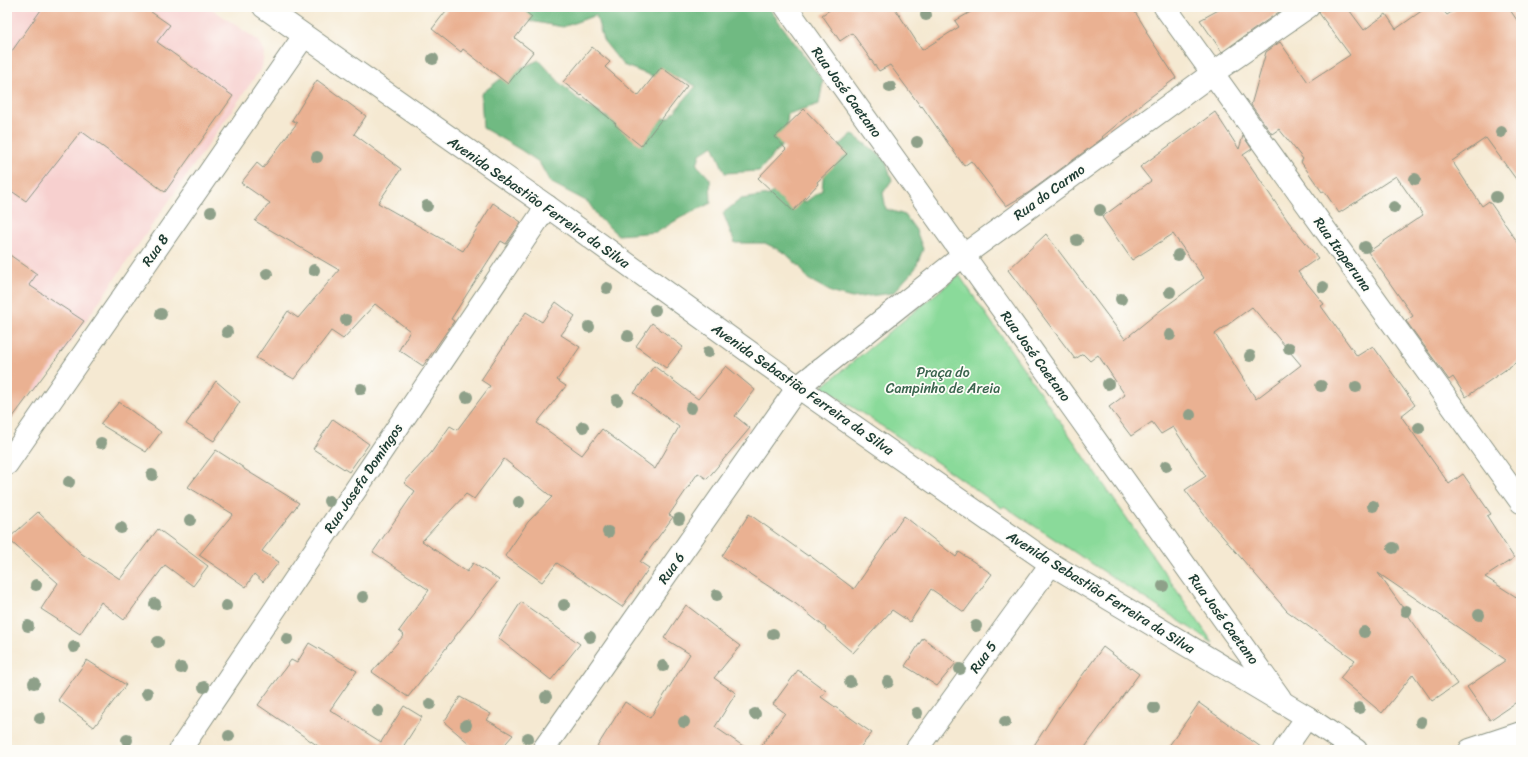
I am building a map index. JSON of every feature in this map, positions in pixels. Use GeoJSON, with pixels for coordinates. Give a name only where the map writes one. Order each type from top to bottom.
{"type":"FeatureCollection","features":[{"type":"Feature","properties":{"kind":"street","name":"Avenida Sebastião Ferreira da Silva"},"geometry":{"type":"LineString","coordinates":[[264,7],[547,206],[798,387],[1050,564],[1307,717],[1356,750]]}},
{"type":"Feature","properties":{"kind":"street","name":"Rua José Caetano"},"geometry":{"type":"LineString","coordinates":[[786,7],[1285,705]]}},
{"type":"Feature","properties":{"kind":"street","name":"Rua Itaperuna"},"geometry":{"type":"LineString","coordinates":[[1165,7],[1521,502]]}},
{"type":"Feature","properties":{"kind":"street","name":"Rua do Carmo"},"geometry":{"type":"LineString","coordinates":[[798,387],[964,255],[1213,73],[1308,7]]}},
{"type":"Feature","properties":{"kind":"street","name":"Rua 8"},"geometry":{"type":"LineString","coordinates":[[7,464],[304,36]]}},
{"type":"Feature","properties":{"kind":"street","name":"Rua Josefa Domingos"},"geometry":{"type":"LineString","coordinates":[[180,750],[547,206]]}},
{"type":"Feature","properties":{"kind":"street","name":"Rua 6"},"geometry":{"type":"LineString","coordinates":[[543,750],[798,387]]}},
{"type":"Feature","properties":{"kind":"street","name":"Rua 5"},"geometry":{"type":"LineString","coordinates":[[916,750],[1050,564]]}},
{"type":"Feature","properties":{"kind":"street"},"geometry":{"type":"LineString","coordinates":[[1284,750],[1307,717]]}},
{"type":"Feature","properties":{"kind":"street"},"geometry":{"type":"LineString","coordinates":[[1470,750],[1521,733]]}},
{"type":"Feature","properties":{"kind":"shaded area"},"geometry":{"type":"Polygon","coordinates":[[[7,7],[209,7],[259,41],[264,53],[262,67],[37,391],[7,370],[7,7]]]}},
{"type":"Feature","properties":{"kind":"green space"},"geometry":{"type":"Polygon","coordinates":[[[519,7],[768,7],[823,81],[819,104],[788,114],[784,143],[759,171],[725,173],[713,145],[700,154],[697,165],[710,179],[711,203],[680,218],[657,232],[618,235],[599,218],[588,202],[550,182],[539,162],[483,128],[481,94],[507,74],[539,60],[561,84],[580,101],[625,128],[670,117],[696,86],[679,78],[652,76],[623,65],[603,40],[596,15],[563,27],[530,21],[519,7]]]}},
{"type":"Feature","properties":{"kind":"green space"},"geometry":{"type":"Polygon","coordinates":[[[852,134],[885,159],[892,180],[883,193],[886,209],[905,215],[916,230],[923,249],[915,269],[893,293],[852,298],[833,293],[808,279],[800,267],[785,253],[765,243],[735,243],[723,213],[741,199],[769,195],[792,177],[804,203],[822,190],[825,159],[852,134]]]}},
{"type":"Feature","properties":{"kind":"green space","name":"Praça do Campinho de Areia"},"geometry":{"type":"Polygon","coordinates":[[[959,275],[1213,643],[1004,506],[1002,508],[929,457],[822,387],[959,275]]]}},
{"type":"Feature","properties":{"kind":"building"},"geometry":{"type":"Polygon","coordinates":[[[43,7],[144,7],[170,25],[157,42],[233,96],[165,192],[81,131],[26,201],[7,188],[7,58],[43,7]]]}},
{"type":"Feature","properties":{"kind":"building"},"geometry":{"type":"Polygon","coordinates":[[[449,7],[520,7],[532,17],[515,38],[533,52],[508,84],[463,49],[461,52],[432,29],[449,7]]]}},
{"type":"Feature","properties":{"kind":"building"},"geometry":{"type":"Polygon","coordinates":[[[834,7],[894,7],[922,50],[959,27],[955,21],[979,7],[1132,7],[1147,31],[1146,32],[1176,78],[1145,101],[1102,137],[1103,138],[1028,193],[1006,206],[971,161],[964,166],[922,106],[921,107],[890,65],[879,71],[852,33],[840,41],[822,15],[834,7]]]}},
{"type":"Feature","properties":{"kind":"building"},"geometry":{"type":"Polygon","coordinates":[[[1224,7],[1286,7],[1222,52],[1200,20],[1224,7]]]}},
{"type":"Feature","properties":{"kind":"building"},"geometry":{"type":"Polygon","coordinates":[[[1320,7],[1347,7],[1364,30],[1386,14],[1396,29],[1427,7],[1440,7],[1447,15],[1459,7],[1508,7],[1521,26],[1521,186],[1486,138],[1452,161],[1482,206],[1489,201],[1521,247],[1521,359],[1466,397],[1453,377],[1449,380],[1406,321],[1413,316],[1368,252],[1423,215],[1396,176],[1339,213],[1301,162],[1303,159],[1279,129],[1272,134],[1251,105],[1266,52],[1280,42],[1308,82],[1350,55],[1319,13],[1320,7]]]}},
{"type":"Feature","properties":{"kind":"building"},"geometry":{"type":"Polygon","coordinates":[[[592,47],[610,62],[605,67],[638,96],[661,67],[687,86],[641,146],[582,95],[581,96],[563,82],[592,47]]]}},
{"type":"Feature","properties":{"kind":"building"},"geometry":{"type":"Polygon","coordinates":[[[317,80],[366,116],[354,134],[401,169],[378,203],[463,251],[493,203],[521,222],[506,244],[501,241],[451,319],[454,321],[423,366],[399,350],[410,331],[375,304],[343,339],[331,331],[294,379],[256,358],[288,311],[298,318],[339,270],[255,221],[270,203],[241,183],[257,163],[263,168],[297,123],[292,120],[317,80]]]}},
{"type":"Feature","properties":{"kind":"building"},"geometry":{"type":"Polygon","coordinates":[[[804,109],[847,154],[817,182],[818,184],[793,211],[758,178],[786,149],[775,137],[804,109]]]}},
{"type":"Feature","properties":{"kind":"building"},"geometry":{"type":"Polygon","coordinates":[[[1215,112],[1239,149],[1243,136],[1252,149],[1243,155],[1288,221],[1318,258],[1298,272],[1324,304],[1321,306],[1357,356],[1373,346],[1415,405],[1401,416],[1449,484],[1463,474],[1491,514],[1487,516],[1514,558],[1485,577],[1521,600],[1521,699],[1490,720],[1467,687],[1506,660],[1378,573],[1457,684],[1432,701],[1413,674],[1382,713],[1340,678],[1355,660],[1287,611],[1210,522],[1185,490],[1206,476],[1173,427],[1161,434],[1152,422],[1131,436],[1109,407],[1125,395],[1098,355],[1090,361],[1083,354],[1075,359],[1008,270],[1046,234],[1125,339],[1204,278],[1173,234],[1132,260],[1102,217],[1151,181],[1140,167],[1215,112]],[[1252,307],[1215,334],[1256,399],[1301,365],[1252,307]]]}},
{"type":"Feature","properties":{"kind":"building"},"geometry":{"type":"Polygon","coordinates":[[[7,253],[37,274],[29,285],[84,321],[7,425],[7,253]]]}},
{"type":"Feature","properties":{"kind":"building"},"geometry":{"type":"Polygon","coordinates":[[[556,302],[575,316],[561,335],[580,347],[557,380],[566,386],[537,423],[582,455],[602,429],[655,469],[679,427],[634,393],[654,366],[698,399],[726,366],[755,390],[735,416],[750,428],[707,479],[698,473],[669,515],[673,517],[640,562],[649,568],[622,607],[557,563],[542,582],[505,556],[528,522],[552,497],[504,459],[474,499],[466,494],[422,541],[467,572],[473,563],[499,580],[408,697],[372,672],[404,635],[399,631],[429,590],[373,552],[415,491],[404,483],[431,453],[450,426],[457,430],[490,386],[481,380],[526,312],[542,322],[556,302]]]}},
{"type":"Feature","properties":{"kind":"building"},"geometry":{"type":"Polygon","coordinates":[[[652,323],[683,347],[666,368],[636,346],[652,323]]]}},
{"type":"Feature","properties":{"kind":"building"},"geometry":{"type":"Polygon","coordinates":[[[216,381],[240,402],[214,441],[186,424],[216,381]]]}},
{"type":"Feature","properties":{"kind":"building"},"geometry":{"type":"Polygon","coordinates":[[[119,402],[161,432],[146,452],[100,424],[119,402]]]}},
{"type":"Feature","properties":{"kind":"building"},"geometry":{"type":"Polygon","coordinates":[[[333,419],[369,444],[349,472],[313,449],[333,419]]]}},
{"type":"Feature","properties":{"kind":"building"},"geometry":{"type":"Polygon","coordinates":[[[216,450],[299,503],[262,551],[279,562],[263,582],[254,574],[246,587],[199,555],[233,514],[188,487],[216,450]]]}},
{"type":"Feature","properties":{"kind":"building"},"geometry":{"type":"Polygon","coordinates":[[[38,512],[82,554],[120,579],[158,529],[208,566],[193,586],[165,565],[124,620],[101,602],[80,634],[41,609],[58,583],[8,539],[38,512]]]}},
{"type":"Feature","properties":{"kind":"building"},"geometry":{"type":"Polygon","coordinates":[[[749,514],[808,556],[809,555],[854,589],[904,516],[956,557],[959,552],[992,574],[964,612],[931,589],[910,622],[892,610],[853,653],[825,629],[826,628],[796,604],[722,556],[749,514]]]}},
{"type":"Feature","properties":{"kind":"building"},"geometry":{"type":"Polygon","coordinates":[[[521,602],[580,644],[551,680],[498,638],[521,602]]]}},
{"type":"Feature","properties":{"kind":"building"},"geometry":{"type":"Polygon","coordinates":[[[686,605],[740,646],[714,678],[736,693],[715,727],[749,750],[595,750],[625,702],[650,718],[690,654],[664,638],[686,605]]]}},
{"type":"Feature","properties":{"kind":"building"},"geometry":{"type":"Polygon","coordinates":[[[923,638],[956,663],[937,686],[905,666],[923,638]]]}},
{"type":"Feature","properties":{"kind":"building"},"geometry":{"type":"Polygon","coordinates":[[[309,643],[357,671],[330,710],[381,742],[404,706],[422,717],[401,750],[324,750],[258,705],[291,660],[297,663],[309,643]]]}},
{"type":"Feature","properties":{"kind":"building"},"geometry":{"type":"Polygon","coordinates":[[[1103,647],[1139,674],[1083,750],[1031,750],[1057,710],[1103,647]]]}},
{"type":"Feature","properties":{"kind":"building"},"geometry":{"type":"Polygon","coordinates":[[[87,660],[126,685],[94,727],[58,700],[87,660]]]}},
{"type":"Feature","properties":{"kind":"building"},"geometry":{"type":"Polygon","coordinates":[[[798,670],[826,691],[821,697],[872,733],[858,750],[758,750],[785,713],[773,704],[798,670]]]}},
{"type":"Feature","properties":{"kind":"building"},"geometry":{"type":"Polygon","coordinates":[[[460,697],[491,714],[487,720],[513,735],[500,750],[477,750],[444,722],[460,697]]]}},
{"type":"Feature","properties":{"kind":"building"},"geometry":{"type":"Polygon","coordinates":[[[1199,703],[1265,750],[1166,750],[1199,703]]]}}]}
